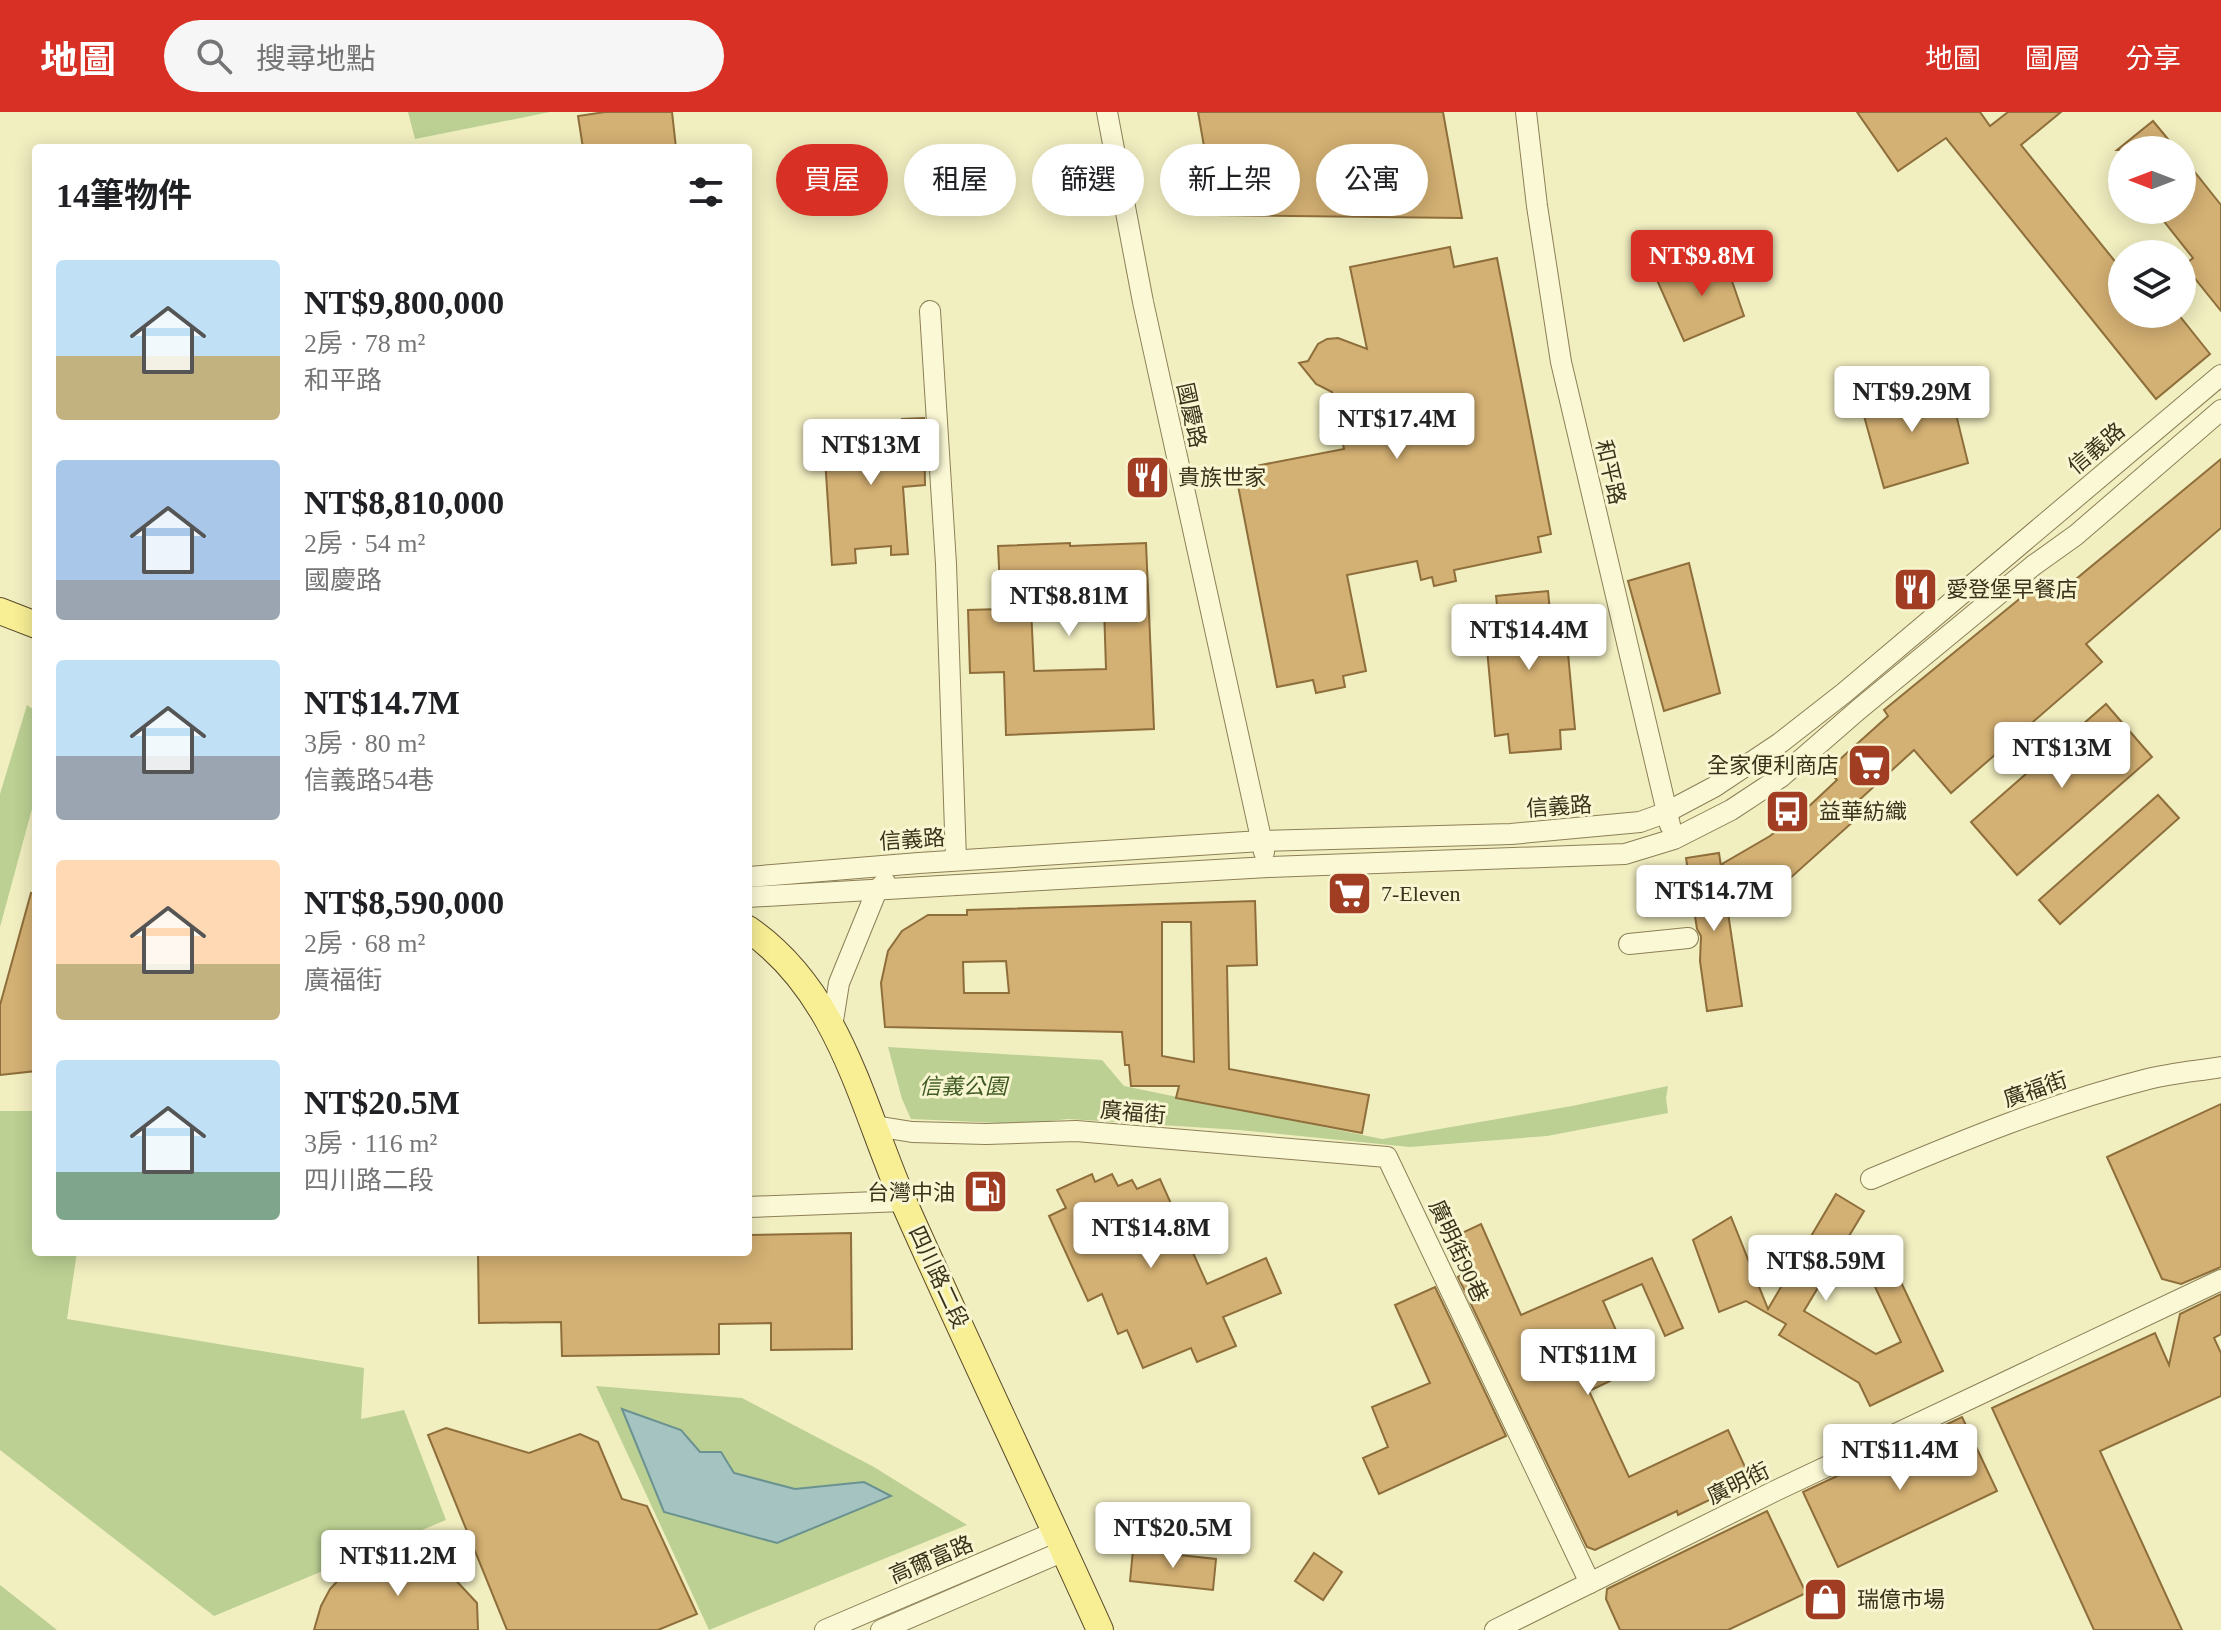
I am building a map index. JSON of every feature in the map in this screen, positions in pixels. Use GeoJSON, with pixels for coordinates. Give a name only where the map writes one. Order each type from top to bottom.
{"type":"FeatureCollection","features":[{"type":"Feature","properties":{"kind":"main road"},"geometry":{"type":"LineString","coordinates":[[1,617],[32,624]]}},
{"type":"Feature","properties":{"kind":"main road","name":"四川路二段"},"geometry":{"type":"LineString","coordinates":[[754,934],[794,970],[832,1027],[858,1079],[903,1201],[1100,1630]]}},
{"type":"Feature","properties":{"kind":"street","name":"國慶路"},"geometry":{"type":"LineString","coordinates":[[1107,112],[1146,317],[1268,867]]}},
{"type":"Feature","properties":{"kind":"street","name":"和平路"},"geometry":{"type":"LineString","coordinates":[[1526,112],[1561,362],[1665,813],[1674,839]]}},
{"type":"Feature","properties":{"kind":"street"},"geometry":{"type":"LineString","coordinates":[[930,311],[946,564],[956,860]]}},
{"type":"Feature","properties":{"kind":"street","name":"信義路"},"geometry":{"type":"LineString","coordinates":[[752,877],[1261,841],[1511,834],[1640,822],[1665,813],[1714,787],[1844,693],[2221,375]]}},
{"type":"Feature","properties":{"kind":"street"},"geometry":{"type":"LineString","coordinates":[[752,897],[1268,867],[1625,854],[1674,839],[1731,810],[1781,777],[2010,585],[2076,535],[2221,410]]}},
{"type":"Feature","properties":{"kind":"street"},"geometry":{"type":"LineString","coordinates":[[832,1027],[839,983],[877,890],[890,877],[919,863]]}},
{"type":"Feature","properties":{"kind":"street"},"geometry":{"type":"LineString","coordinates":[[1629,944],[1688,938]]}},
{"type":"Feature","properties":{"kind":"street","name":"廣福街"},"geometry":{"type":"LineString","coordinates":[[1871,1179],[1966,1139],[2063,1104],[2150,1078],[2221,1067]]}},
{"type":"Feature","properties":{"kind":"street","name":"廣福街"},"geometry":{"type":"LineString","coordinates":[[875,1126],[912,1132],[986,1134],[1076,1131],[1387,1157]]}},
{"type":"Feature","properties":{"kind":"street","name":"廣明街90巷"},"geometry":{"type":"LineString","coordinates":[[1387,1157],[1590,1583]]}},
{"type":"Feature","properties":{"kind":"street"},"geometry":{"type":"LineString","coordinates":[[752,1207],[903,1201]]}},
{"type":"Feature","properties":{"kind":"street","name":"廣明街"},"geometry":{"type":"LineString","coordinates":[[1495,1630],[1775,1491],[2221,1280]]}},
{"type":"Feature","properties":{"kind":"street","name":"高爾富路"},"geometry":{"type":"LineString","coordinates":[[825,1630],[1060,1542]]}},
{"type":"Feature","properties":{"kind":"street","name":"高爾富路"},"geometry":{"type":"LineString","coordinates":[[881,1630],[1060,1542]]}},
{"type":"Feature","properties":{"kind":"green space"},"geometry":{"type":"Polygon","coordinates":[[[408,112],[550,112],[415,139],[408,112]]]}},
{"type":"Feature","properties":{"kind":"green space"},"geometry":{"type":"Polygon","coordinates":[[[27,705],[32,708],[32,809],[0,927],[0,794],[27,705]]]}},
{"type":"Feature","properties":{"kind":"green space","name":"信義公園"},"geometry":{"type":"Polygon","coordinates":[[[888,1047],[1102,1060],[1124,1086],[1382,1139],[1668,1086],[1668,1113],[1547,1136],[1410,1147],[1239,1130],[1068,1119],[1022,1124],[911,1119],[902,1099],[888,1047]]]}},
{"type":"Feature","properties":{"kind":"green space"},"geometry":{"type":"Polygon","coordinates":[[[0,1111],[32,1111],[32,1256],[76,1256],[67,1319],[364,1368],[361,1419],[404,1410],[446,1520],[214,1616],[0,1450],[0,1111]]]}},
{"type":"Feature","properties":{"kind":"green space"},"geometry":{"type":"Polygon","coordinates":[[[596,1386],[742,1398],[874,1467],[967,1525],[709,1630],[596,1386]]]}},
{"type":"Feature","properties":{"kind":"green space"},"geometry":{"type":"Polygon","coordinates":[[[0,1585],[57,1630],[0,1630],[0,1585]]]}},
{"type":"Feature","properties":{"kind":"water"},"geometry":{"type":"Polygon","coordinates":[[[622,1409],[681,1430],[700,1452],[721,1452],[734,1473],[795,1489],[864,1482],[891,1496],[777,1543],[664,1512],[622,1409]]]}},
{"type":"Feature","properties":{"kind":"building"},"geometry":{"type":"Polygon","coordinates":[[[605,112],[672,112],[676,144],[582,144],[578,116],[605,112]]]}},
{"type":"Feature","properties":{"kind":"building"},"geometry":{"type":"Polygon","coordinates":[[[1198,112],[1443,112],[1462,218],[1298,216],[1300,144],[1204,144],[1198,112]]]}},
{"type":"Feature","properties":{"kind":"building"},"geometry":{"type":"Polygon","coordinates":[[[1857,112],[1980,112],[1990,126],[2008,112],[2061,112],[2021,145],[2108,253],[2108,328],[2189,328],[2210,354],[2156,399],[1946,138],[1898,171],[1857,112]]]}},
{"type":"Feature","properties":{"kind":"building"},"geometry":{"type":"Polygon","coordinates":[[[2153,121],[2165,136],[2134,136],[2153,121]]]}},
{"type":"Feature","properties":{"kind":"building"},"geometry":{"type":"Polygon","coordinates":[[[2196,174],[2221,205],[2221,311],[2196,280],[2196,240],[2179,240],[2166,224],[2196,224],[2196,174]]]}},
{"type":"Feature","properties":{"kind":"building"},"geometry":{"type":"Polygon","coordinates":[[[1450,247],[1454,267],[1497,258],[1551,534],[1538,537],[1541,552],[1454,570],[1456,581],[1434,586],[1432,577],[1421,580],[1417,561],[1347,575],[1366,671],[1343,676],[1345,687],[1316,693],[1313,680],[1277,687],[1235,470],[1344,449],[1332,392],[1316,384],[1299,363],[1308,361],[1318,344],[1327,339],[1338,338],[1367,349],[1350,267],[1450,247]]]}},
{"type":"Feature","properties":{"kind":"building"},"geometry":{"type":"Polygon","coordinates":[[[1723,255],[1744,316],[1684,341],[1657,280],[1723,255]]]}},
{"type":"Feature","properties":{"kind":"building"},"geometry":{"type":"Polygon","coordinates":[[[1921,377],[1929,411],[1953,402],[1968,463],[1884,488],[1859,398],[1921,377]]]}},
{"type":"Feature","properties":{"kind":"building"},"geometry":{"type":"Polygon","coordinates":[[[924,418],[925,485],[903,487],[908,554],[891,555],[891,546],[855,549],[856,563],[832,565],[823,428],[846,426],[847,435],[903,432],[902,419],[924,418]]]}},
{"type":"Feature","properties":{"kind":"building"},"geometry":{"type":"Polygon","coordinates":[[[2221,459],[2221,528],[2086,644],[2102,662],[1951,793],[1914,750],[1857,802],[1865,811],[1759,906],[1722,864],[1770,836],[1805,810],[1837,780],[1828,770],[1888,716],[1884,710],[2040,582],[2053,598],[2221,459]]]}},
{"type":"Feature","properties":{"kind":"building"},"geometry":{"type":"Polygon","coordinates":[[[1146,543],[1154,729],[1006,735],[1004,672],[970,673],[968,610],[1001,609],[998,546],[1146,543]],[[1084,605],[1031,608],[1034,671],[1106,669],[1104,607],[1084,608],[1084,605]]]}},
{"type":"Feature","properties":{"kind":"building"},"geometry":{"type":"Polygon","coordinates":[[[1689,563],[1720,693],[1664,711],[1628,581],[1689,563]]]}},
{"type":"Feature","properties":{"kind":"building"},"geometry":{"type":"Polygon","coordinates":[[[1548,591],[1550,611],[1564,610],[1575,729],[1560,730],[1561,749],[1510,753],[1508,734],[1495,736],[1484,616],[1498,614],[1496,596],[1548,591]]]}},
{"type":"Feature","properties":{"kind":"building"},"geometry":{"type":"Polygon","coordinates":[[[2106,704],[2152,757],[2017,875],[1971,822],[2106,704]]]}},
{"type":"Feature","properties":{"kind":"building"},"geometry":{"type":"Polygon","coordinates":[[[2158,795],[2179,818],[2060,924],[2039,900],[2158,795]]]}},
{"type":"Feature","properties":{"kind":"building"},"geometry":{"type":"Polygon","coordinates":[[[1719,853],[1742,1006],[1707,1011],[1700,961],[1701,936],[1697,929],[1686,858],[1719,853]]]}},
{"type":"Feature","properties":{"kind":"building"},"geometry":{"type":"Polygon","coordinates":[[[32,893],[32,1071],[0,1075],[0,1005],[32,893]]]}},
{"type":"Feature","properties":{"kind":"building"},"geometry":{"type":"Polygon","coordinates":[[[1255,901],[1257,965],[1227,966],[1229,1069],[1369,1095],[1362,1133],[1176,1098],[1179,1086],[1131,1086],[1129,1065],[1125,1065],[1122,1032],[885,1027],[881,983],[888,951],[902,931],[928,915],[967,915],[967,910],[1255,901]],[[1162,922],[1162,1056],[1194,1062],[1191,922],[1162,922]],[[1006,961],[963,962],[964,993],[1009,993],[1006,961]]]}},
{"type":"Feature","properties":{"kind":"building"},"geometry":{"type":"Polygon","coordinates":[[[2221,1104],[2221,1267],[2181,1284],[2162,1279],[2107,1157],[2221,1104]]]}},
{"type":"Feature","properties":{"kind":"building"},"geometry":{"type":"Polygon","coordinates":[[[1092,1174],[1095,1182],[1112,1174],[1118,1186],[1132,1180],[1137,1189],[1160,1179],[1207,1284],[1266,1258],[1281,1293],[1223,1317],[1236,1346],[1197,1362],[1191,1348],[1143,1368],[1127,1330],[1118,1334],[1102,1294],[1088,1301],[1049,1216],[1066,1208],[1057,1190],[1092,1174]]]}},
{"type":"Feature","properties":{"kind":"building"},"geometry":{"type":"Polygon","coordinates":[[[1836,1194],[1864,1211],[1804,1311],[1876,1354],[1901,1342],[1860,1255],[1883,1244],[1943,1371],[1870,1406],[1859,1383],[1779,1335],[1786,1324],[1746,1301],[1719,1312],[1693,1240],[1731,1217],[1768,1309],[1836,1194]]]}},
{"type":"Feature","properties":{"kind":"building"},"geometry":{"type":"Polygon","coordinates":[[[1481,1224],[1521,1315],[1652,1258],[1683,1328],[1665,1336],[1642,1284],[1603,1301],[1626,1353],[1602,1364],[1610,1381],[1589,1391],[1629,1477],[1728,1430],[1751,1480],[1595,1550],[1587,1547],[1458,1277],[1463,1274],[1447,1240],[1481,1224]]]}},
{"type":"Feature","properties":{"kind":"building"},"geometry":{"type":"Polygon","coordinates":[[[851,1233],[852,1349],[771,1350],[771,1323],[719,1324],[719,1354],[562,1356],[561,1322],[479,1323],[478,1256],[752,1256],[752,1235],[851,1233]]]}},
{"type":"Feature","properties":{"kind":"building"},"geometry":{"type":"Polygon","coordinates":[[[1435,1287],[1506,1436],[1379,1494],[1363,1458],[1388,1447],[1372,1407],[1430,1383],[1395,1305],[1435,1287]]]}},
{"type":"Feature","properties":{"kind":"building"},"geometry":{"type":"Polygon","coordinates":[[[2221,1294],[2221,1334],[2214,1338],[2221,1353],[2221,1396],[2100,1451],[2182,1630],[2094,1630],[1992,1408],[2155,1333],[2169,1365],[2180,1314],[2221,1294]]]}},
{"type":"Feature","properties":{"kind":"building"},"geometry":{"type":"Polygon","coordinates":[[[1962,1417],[1997,1491],[1838,1567],[1803,1492],[1962,1417]]]}},
{"type":"Feature","properties":{"kind":"building"},"geometry":{"type":"Polygon","coordinates":[[[446,1428],[529,1453],[580,1434],[598,1442],[622,1499],[647,1506],[697,1614],[658,1630],[507,1630],[428,1435],[446,1428]]]}},
{"type":"Feature","properties":{"kind":"building"},"geometry":{"type":"Polygon","coordinates":[[[1767,1511],[1806,1593],[1728,1630],[1620,1630],[1606,1599],[1607,1589],[1767,1511]]]}},
{"type":"Feature","properties":{"kind":"building"},"geometry":{"type":"Polygon","coordinates":[[[1133,1550],[1216,1559],[1213,1590],[1130,1581],[1133,1550]]]}},
{"type":"Feature","properties":{"kind":"building"},"geometry":{"type":"Polygon","coordinates":[[[1314,1553],[1342,1572],[1323,1600],[1295,1581],[1314,1553]]]}},
{"type":"Feature","properties":{"kind":"building"},"geometry":{"type":"Polygon","coordinates":[[[396,1555],[434,1563],[450,1574],[477,1603],[478,1630],[314,1630],[321,1606],[330,1589],[343,1575],[377,1557],[396,1555]]]}},
{"type":"Feature","properties":{"kind":"place","name":"貴族世家"},"geometry":{"type":"Point","coordinates":[1147,477]}},
{"type":"Feature","properties":{"kind":"place","name":"愛登堡早餐店"},"geometry":{"type":"Point","coordinates":[1915,589]}},
{"type":"Feature","properties":{"kind":"place","name":"全家便利商店"},"geometry":{"type":"Point","coordinates":[1870,765]}},
{"type":"Feature","properties":{"kind":"place","name":"益華紡織"},"geometry":{"type":"Point","coordinates":[1788,811]}},
{"type":"Feature","properties":{"kind":"place","name":"7-Eleven"},"geometry":{"type":"Point","coordinates":[1350,893]}},
{"type":"Feature","properties":{"kind":"place","name":"台灣中油"},"geometry":{"type":"Point","coordinates":[986,1192]}},
{"type":"Feature","properties":{"kind":"place","name":"瑞億市場"},"geometry":{"type":"Point","coordinates":[1826,1599]}}]}
